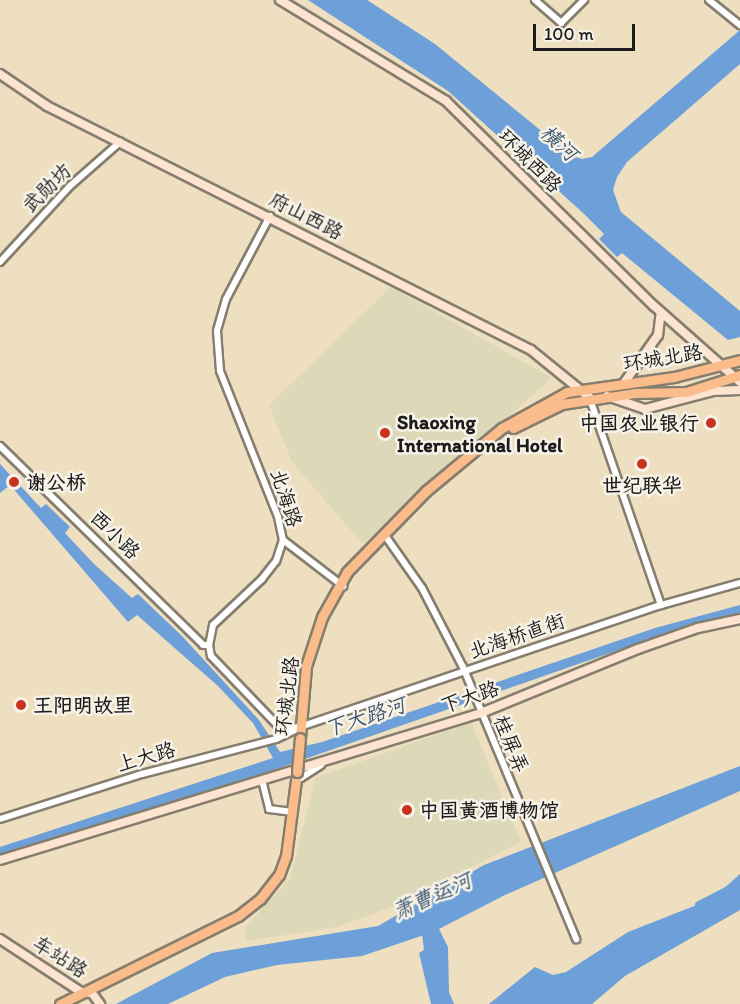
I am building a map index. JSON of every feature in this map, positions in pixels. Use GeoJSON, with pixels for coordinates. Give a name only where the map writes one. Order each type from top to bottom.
{"type":"FeatureCollection","features":[{"type":"Feature","properties":{"kind":"main road","name":"环城北路"},"geometry":{"type":"LineString","coordinates":[[386,535],[426,491],[502,428],[534,407],[579,389],[723,366],[740,360]]}},
{"type":"Feature","properties":{"kind":"main road","name":"环城北路"},"geometry":{"type":"LineString","coordinates":[[72,1004],[240,919],[262,902],[292,858],[306,666],[322,617],[342,586],[347,572],[386,535],[429,496],[510,430],[553,408],[606,396],[686,392],[738,378]]}},
{"type":"Feature","properties":{"kind":"main road","name":"环城北路"},"geometry":{"type":"LineString","coordinates":[[60,1004],[238,916],[260,899],[279,875],[286,856],[300,773]]}},
{"type":"Feature","properties":{"kind":"street","name":"环城西路"},"geometry":{"type":"LineString","coordinates":[[280,0],[446,101],[661,312],[738,378]]}},
{"type":"Feature","properties":{"kind":"street"},"geometry":{"type":"LineString","coordinates":[[535,0],[561,23],[584,0]]}},
{"type":"Feature","properties":{"kind":"street"},"geometry":{"type":"LineString","coordinates":[[709,0],[740,25]]}},
{"type":"Feature","properties":{"kind":"street","name":"府山西路"},"geometry":{"type":"LineString","coordinates":[[0,74],[47,106],[271,216],[531,350],[590,398]]}},
{"type":"Feature","properties":{"kind":"street","name":"武勋坊"},"geometry":{"type":"LineString","coordinates":[[0,262],[70,186],[120,142]]}},
{"type":"Feature","properties":{"kind":"street","name":"北海路"},"geometry":{"type":"LineString","coordinates":[[209,645],[213,625],[262,579],[276,561],[283,540],[278,517],[220,371],[217,331],[226,298],[271,216]]}},
{"type":"Feature","properties":{"kind":"street"},"geometry":{"type":"LineString","coordinates":[[624,383],[658,335],[661,312]]}},
{"type":"Feature","properties":{"kind":"street"},"geometry":{"type":"LineString","coordinates":[[606,396],[645,409],[713,390],[740,390]]}},
{"type":"Feature","properties":{"kind":"street"},"geometry":{"type":"LineString","coordinates":[[590,398],[661,605]]}},
{"type":"Feature","properties":{"kind":"street","name":"西小路"},"geometry":{"type":"LineString","coordinates":[[0,446],[203,645],[209,645]]}},
{"type":"Feature","properties":{"kind":"street","name":"桂屏弄"},"geometry":{"type":"LineString","coordinates":[[386,535],[422,588],[464,672],[576,939]]}},
{"type":"Feature","properties":{"kind":"street"},"geometry":{"type":"LineString","coordinates":[[283,540],[342,586]]}},
{"type":"Feature","properties":{"kind":"street","name":"北海桥直街"},"geometry":{"type":"LineString","coordinates":[[303,726],[661,605],[740,583]]}},
{"type":"Feature","properties":{"kind":"street","name":"下大路"},"geometry":{"type":"LineString","coordinates":[[0,860],[336,755],[481,713],[648,645],[698,628],[740,619]]}},
{"type":"Feature","properties":{"kind":"street"},"geometry":{"type":"LineString","coordinates":[[209,645],[211,657],[281,729],[303,726]]}},
{"type":"Feature","properties":{"kind":"street","name":"上大路"},"geometry":{"type":"LineString","coordinates":[[0,819],[142,774],[276,739],[303,726]]}},
{"type":"Feature","properties":{"kind":"street"},"geometry":{"type":"LineString","coordinates":[[300,773],[336,755]]}},
{"type":"Feature","properties":{"kind":"street"},"geometry":{"type":"LineString","coordinates":[[262,780],[269,808],[293,812]]}},
{"type":"Feature","properties":{"kind":"street","name":"车站路"},"geometry":{"type":"LineString","coordinates":[[0,939],[81,992],[92,993],[99,1003]]}},
{"type":"Feature","properties":{"kind":"shaded area","name":"Shaoxing International Hotel"},"geometry":{"type":"Polygon","coordinates":[[[391,287],[552,378],[363,544],[292,462],[269,405],[391,287]]]}},
{"type":"Feature","properties":{"kind":"shaded area","name":"中国黄酒博物馆"},"geometry":{"type":"Polygon","coordinates":[[[471,722],[521,842],[397,905],[337,927],[247,941],[244,928],[290,879],[315,778],[471,722]]]}},
{"type":"Feature","properties":{"kind":"water"},"geometry":{"type":"Polygon","coordinates":[[[308,0],[367,0],[435,44],[572,156],[582,159],[592,157],[740,30],[740,64],[627,162],[617,177],[613,190],[621,212],[740,311],[740,337],[728,340],[622,253],[617,257],[599,239],[604,234],[582,212],[448,91],[308,0]]]}},
{"type":"Feature","properties":{"kind":"water"},"geometry":{"type":"Polygon","coordinates":[[[0,464],[41,508],[46,504],[70,527],[65,533],[94,564],[132,598],[138,594],[182,636],[259,720],[280,752],[322,742],[655,628],[740,605],[740,614],[673,631],[233,784],[0,855],[0,847],[273,758],[253,723],[218,686],[137,615],[128,622],[10,485],[0,493],[0,464]]]}},
{"type":"Feature","properties":{"kind":"water","name":"萧曹运河"},"geometry":{"type":"Polygon","coordinates":[[[740,766],[740,791],[505,895],[439,929],[448,947],[449,992],[454,1004],[431,1004],[419,953],[430,946],[427,934],[362,956],[277,965],[225,977],[168,1004],[116,1004],[212,953],[378,926],[484,865],[740,766]]]}},
{"type":"Feature","properties":{"kind":"water"},"geometry":{"type":"Polygon","coordinates":[[[740,874],[740,910],[625,976],[592,1004],[489,1004],[535,967],[553,975],[566,972],[628,932],[712,899],[740,874]]]}},
{"type":"Feature","properties":{"kind":"waterway"},"geometry":{"type":"LineString","coordinates":[[207,666],[222,681]]}},
{"type":"Feature","properties":{"kind":"waterway"},"geometry":{"type":"LineString","coordinates":[[699,905],[740,884]]}},
{"type":"Feature","properties":{"kind":"waterway"},"geometry":{"type":"LineString","coordinates":[[425,925],[429,958]]}},
{"type":"Feature","properties":{"kind":"place","name":"中国农业银行"},"geometry":{"type":"Point","coordinates":[711,423]}},
{"type":"Feature","properties":{"kind":"place","name":"Shaoxing International Hotel"},"geometry":{"type":"Point","coordinates":[385,433]}},
{"type":"Feature","properties":{"kind":"place","name":"世纪联华"},"geometry":{"type":"Point","coordinates":[642,464]}},
{"type":"Feature","properties":{"kind":"place","name":"谢公桥"},"geometry":{"type":"Point","coordinates":[14,482]}},
{"type":"Feature","properties":{"kind":"place","name":"王阳明故里"},"geometry":{"type":"Point","coordinates":[21,705]}},
{"type":"Feature","properties":{"kind":"place","name":"中国黄酒博物馆"},"geometry":{"type":"Point","coordinates":[407,810]}},
{"type":"Feature","properties":{"kind":"water label","name":"横河"},"geometry":{"type":"Point","coordinates":[559,143]}},
{"type":"Feature","properties":{"kind":"water label","name":"下大路河"},"geometry":{"type":"Point","coordinates":[365,717]}}]}
